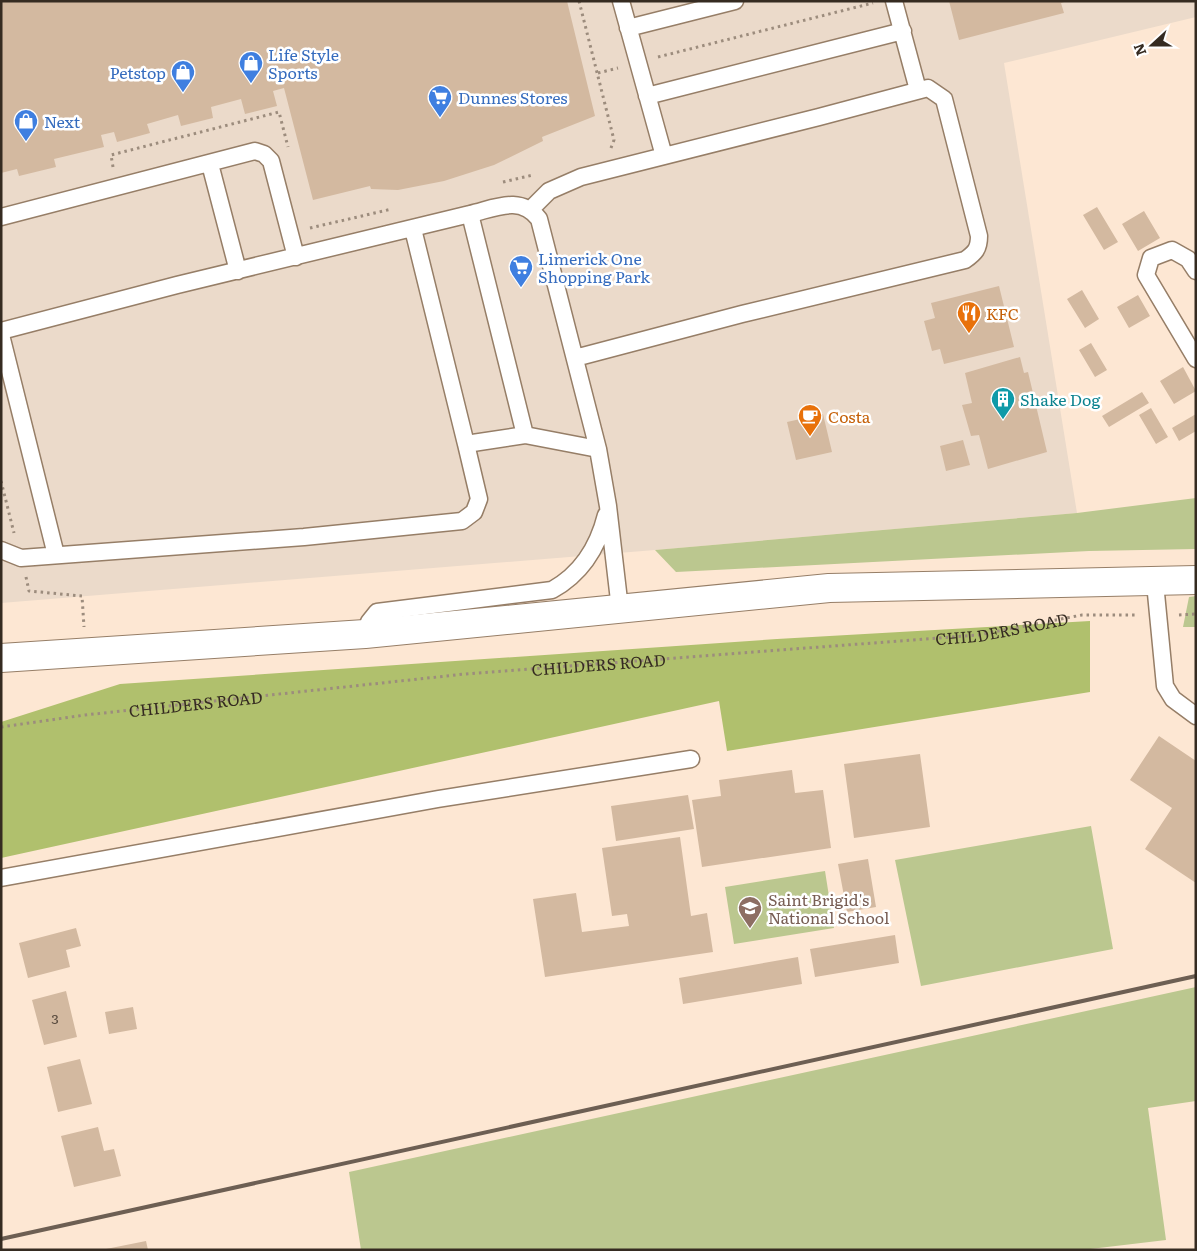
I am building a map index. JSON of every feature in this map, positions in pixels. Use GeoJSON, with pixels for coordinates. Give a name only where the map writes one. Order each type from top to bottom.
{"type":"FeatureCollection","features":[{"type":"Feature","properties":{"kind":"main road"},"geometry":{"type":"LineString","coordinates":[[1,658],[364,634],[829,588],[1155,583],[1196,580]]}},
{"type":"Feature","properties":{"kind":"lane"},"geometry":{"type":"LineString","coordinates":[[621,1],[664,156]]}},
{"type":"Feature","properties":{"kind":"lane"},"geometry":{"type":"LineString","coordinates":[[628,28],[735,1]]}},
{"type":"Feature","properties":{"kind":"lane"},"geometry":{"type":"LineString","coordinates":[[894,1],[918,90]]}},
{"type":"Feature","properties":{"kind":"lane"},"geometry":{"type":"LineString","coordinates":[[647,96],[902,31]]}},
{"type":"Feature","properties":{"kind":"lane"},"geometry":{"type":"LineString","coordinates":[[531,209],[549,191],[581,177],[819,118],[918,90],[928,88],[944,99],[979,236],[979,247],[975,253],[965,260],[742,314],[575,358]]}},
{"type":"Feature","properties":{"kind":"lane"},"geometry":{"type":"LineString","coordinates":[[1,217],[255,152],[264,154],[271,161],[296,257]]}},
{"type":"Feature","properties":{"kind":"lane"},"geometry":{"type":"LineString","coordinates":[[210,164],[238,271]]}},
{"type":"Feature","properties":{"kind":"lane"},"geometry":{"type":"LineString","coordinates":[[1,331],[412,228],[513,204],[523,205],[531,209],[539,219],[598,449],[608,506],[620,609]]}},
{"type":"Feature","properties":{"kind":"lane"},"geometry":{"type":"LineString","coordinates":[[470,214],[525,435]]}},
{"type":"Feature","properties":{"kind":"lane"},"geometry":{"type":"LineString","coordinates":[[1,550],[20,558],[304,537],[462,521],[474,512],[479,499],[412,228]]}},
{"type":"Feature","properties":{"kind":"lane"},"geometry":{"type":"LineString","coordinates":[[1196,271],[1188,259],[1172,250],[1152,258],[1146,275],[1196,359]]}},
{"type":"Feature","properties":{"kind":"lane"},"geometry":{"type":"LineString","coordinates":[[1,335],[56,555]]}},
{"type":"Feature","properties":{"kind":"lane"},"geometry":{"type":"LineString","coordinates":[[466,444],[525,435],[598,449]]}},
{"type":"Feature","properties":{"kind":"lane"},"geometry":{"type":"LineString","coordinates":[[364,634],[369,622],[377,612],[552,590],[567,582],[579,570],[602,529],[608,506]]}},
{"type":"Feature","properties":{"kind":"lane"},"geometry":{"type":"LineString","coordinates":[[1155,583],[1156,615],[1164,686],[1173,699],[1196,716]]}},
{"type":"Feature","properties":{"kind":"lane"},"geometry":{"type":"LineString","coordinates":[[1,878],[438,799],[691,759]]}},
{"type":"Feature","properties":{"kind":"path"},"geometry":{"type":"LineString","coordinates":[[579,1],[614,140],[611,148],[606,153]]}},
{"type":"Feature","properties":{"kind":"path"},"geometry":{"type":"LineString","coordinates":[[597,73],[880,1]]}},
{"type":"Feature","properties":{"kind":"path"},"geometry":{"type":"LineString","coordinates":[[104,170],[113,168],[111,155],[279,112],[290,156]]}},
{"type":"Feature","properties":{"kind":"path"},"geometry":{"type":"LineString","coordinates":[[499,183],[537,174]]}},
{"type":"Feature","properties":{"kind":"path"},"geometry":{"type":"LineString","coordinates":[[306,219],[309,228],[394,208]]}},
{"type":"Feature","properties":{"kind":"path","name":"CHILDERS ROAD"},"geometry":{"type":"LineString","coordinates":[[1,728],[95,714],[465,674],[978,635],[1082,616],[1196,614]]}},
{"type":"Feature","properties":{"kind":"shaded area","name":"Limerick One Shopping Park"},"geometry":{"type":"Polygon","coordinates":[[[1,1],[1196,1],[1196,17],[1004,63],[1077,513],[655,550],[1,603],[1,1]]]}},
{"type":"Feature","properties":{"kind":"green space"},"geometry":{"type":"Polygon","coordinates":[[[1196,498],[1196,549],[1089,551],[676,572],[655,550],[1077,513],[1196,498]]]}},
{"type":"Feature","properties":{"kind":"green space"},"geometry":{"type":"Polygon","coordinates":[[[1196,596],[1196,627],[1183,627],[1189,597],[1196,596]]]}},
{"type":"Feature","properties":{"kind":"green space"},"geometry":{"type":"Polygon","coordinates":[[[1090,621],[1090,692],[727,751],[719,701],[1,858],[1,722],[120,684],[777,639],[1090,621]]]}},
{"type":"Feature","properties":{"kind":"green space"},"geometry":{"type":"Polygon","coordinates":[[[1091,826],[1113,949],[921,986],[895,860],[1091,826]]]}},
{"type":"Feature","properties":{"kind":"green space"},"geometry":{"type":"Polygon","coordinates":[[[825,871],[834,928],[734,944],[725,887],[825,871]]]}},
{"type":"Feature","properties":{"kind":"green space"},"geometry":{"type":"Polygon","coordinates":[[[1196,987],[1196,1101],[1148,1108],[1166,1240],[1082,1250],[361,1250],[349,1172],[1196,987]]]}},
{"type":"Feature","properties":{"kind":"building"},"geometry":{"type":"Polygon","coordinates":[[[1,1],[567,1],[595,116],[542,137],[543,141],[494,165],[444,181],[398,190],[371,189],[370,186],[313,200],[284,88],[273,91],[277,106],[245,114],[241,99],[211,107],[213,118],[181,126],[178,115],[147,124],[150,133],[117,142],[114,132],[101,135],[104,147],[54,159],[56,167],[19,176],[17,169],[1,173],[1,1]]]}},
{"type":"Feature","properties":{"kind":"building"},"geometry":{"type":"Polygon","coordinates":[[[949,1],[1064,1],[1061,3],[1064,13],[959,40],[949,1]]]}},
{"type":"Feature","properties":{"kind":"building"},"geometry":{"type":"Polygon","coordinates":[[[1097,207],[1118,242],[1104,250],[1083,215],[1097,207]]]}},
{"type":"Feature","properties":{"kind":"building"},"geometry":{"type":"Polygon","coordinates":[[[1144,211],[1160,238],[1138,251],[1122,224],[1144,211]]]}},
{"type":"Feature","properties":{"kind":"building","name":"KFC"},"geometry":{"type":"Polygon","coordinates":[[[999,286],[1014,347],[944,364],[940,349],[932,351],[924,321],[935,318],[931,303],[999,286]]]}},
{"type":"Feature","properties":{"kind":"building"},"geometry":{"type":"Polygon","coordinates":[[[1082,290],[1099,319],[1085,328],[1067,299],[1082,290]]]}},
{"type":"Feature","properties":{"kind":"building"},"geometry":{"type":"Polygon","coordinates":[[[1138,295],[1150,316],[1129,328],[1117,307],[1138,295]]]}},
{"type":"Feature","properties":{"kind":"building"},"geometry":{"type":"Polygon","coordinates":[[[1091,343],[1107,370],[1095,377],[1079,350],[1091,343]]]}},
{"type":"Feature","properties":{"kind":"building","name":"Shake Dog"},"geometry":{"type":"Polygon","coordinates":[[[1020,357],[1024,373],[1028,372],[1047,452],[988,469],[979,435],[971,436],[962,405],[972,403],[965,373],[1020,357]]]}},
{"type":"Feature","properties":{"kind":"building"},"geometry":{"type":"Polygon","coordinates":[[[1183,367],[1196,391],[1174,404],[1160,381],[1183,367]]]}},
{"type":"Feature","properties":{"kind":"building"},"geometry":{"type":"Polygon","coordinates":[[[1142,392],[1149,403],[1109,427],[1102,416],[1142,392]]]}},
{"type":"Feature","properties":{"kind":"building"},"geometry":{"type":"Polygon","coordinates":[[[1151,408],[1168,437],[1156,444],[1139,415],[1151,408]]]}},
{"type":"Feature","properties":{"kind":"building","name":"Costa"},"geometry":{"type":"Polygon","coordinates":[[[823,414],[832,452],[796,460],[787,422],[823,414]]]}},
{"type":"Feature","properties":{"kind":"building"},"geometry":{"type":"Polygon","coordinates":[[[1196,414],[1196,431],[1179,441],[1172,428],[1196,414]]]}},
{"type":"Feature","properties":{"kind":"building"},"geometry":{"type":"Polygon","coordinates":[[[963,440],[970,465],[946,471],[940,446],[963,440]]]}},
{"type":"Feature","properties":{"kind":"building"},"geometry":{"type":"Polygon","coordinates":[[[1159,736],[1196,761],[1196,883],[1145,849],[1172,808],[1130,780],[1159,736]]]}},
{"type":"Feature","properties":{"kind":"building"},"geometry":{"type":"Polygon","coordinates":[[[920,754],[930,827],[854,838],[844,764],[920,754]]]}},
{"type":"Feature","properties":{"kind":"building"},"geometry":{"type":"Polygon","coordinates":[[[792,770],[795,793],[823,790],[831,848],[702,867],[692,800],[721,796],[719,780],[792,770]]]}},
{"type":"Feature","properties":{"kind":"building"},"geometry":{"type":"Polygon","coordinates":[[[688,795],[694,829],[616,841],[611,806],[688,795]]]}},
{"type":"Feature","properties":{"kind":"building"},"geometry":{"type":"Polygon","coordinates":[[[680,837],[691,916],[707,913],[713,952],[545,977],[533,899],[576,893],[582,932],[629,926],[627,914],[612,916],[602,848],[680,837]]]}},
{"type":"Feature","properties":{"kind":"building"},"geometry":{"type":"Polygon","coordinates":[[[868,859],[876,907],[847,912],[838,864],[868,859]]]}},
{"type":"Feature","properties":{"kind":"building"},"geometry":{"type":"Polygon","coordinates":[[[76,928],[81,946],[66,950],[70,967],[28,978],[19,943],[76,928]]]}},
{"type":"Feature","properties":{"kind":"building"},"geometry":{"type":"Polygon","coordinates":[[[895,935],[899,963],[815,977],[810,949],[895,935]]]}},
{"type":"Feature","properties":{"kind":"building"},"geometry":{"type":"Polygon","coordinates":[[[798,957],[802,984],[683,1004],[679,978],[798,957]]]}},
{"type":"Feature","properties":{"kind":"building"},"geometry":{"type":"Polygon","coordinates":[[[66,991],[77,1037],[44,1045],[32,1000],[66,991]]]}},
{"type":"Feature","properties":{"kind":"building"},"geometry":{"type":"Polygon","coordinates":[[[133,1007],[137,1029],[109,1034],[105,1012],[133,1007]]]}},
{"type":"Feature","properties":{"kind":"building"},"geometry":{"type":"Polygon","coordinates":[[[80,1059],[92,1104],[58,1112],[47,1067],[80,1059]]]}},
{"type":"Feature","properties":{"kind":"building"},"geometry":{"type":"Polygon","coordinates":[[[98,1127],[104,1151],[114,1149],[121,1176],[74,1187],[61,1136],[98,1127]]]}},
{"type":"Feature","properties":{"kind":"building"},"geometry":{"type":"Polygon","coordinates":[[[146,1241],[148,1250],[106,1249],[146,1241]]]}},
{"type":"Feature","properties":{"kind":"railway"},"geometry":{"type":"LineString","coordinates":[[1,1239],[1196,976]]}},
{"type":"Feature","properties":{"kind":"place","name":"Life Style Sports"},"geometry":{"type":"Point","coordinates":[251,84]}},
{"type":"Feature","properties":{"kind":"place","name":"Petstop"},"geometry":{"type":"Point","coordinates":[183,93]}},
{"type":"Feature","properties":{"kind":"place","name":"Dunnes Stores"},"geometry":{"type":"Point","coordinates":[440,118]}},
{"type":"Feature","properties":{"kind":"place","name":"Next"},"geometry":{"type":"Point","coordinates":[26,142]}},
{"type":"Feature","properties":{"kind":"place","name":"Limerick One Shopping Park"},"geometry":{"type":"Point","coordinates":[521,288]}},
{"type":"Feature","properties":{"kind":"place","name":"KFC"},"geometry":{"type":"Point","coordinates":[969,334]}},
{"type":"Feature","properties":{"kind":"place","name":"Shake Dog"},"geometry":{"type":"Point","coordinates":[1003,420]}},
{"type":"Feature","properties":{"kind":"place","name":"Costa"},"geometry":{"type":"Point","coordinates":[810,437]}},
{"type":"Feature","properties":{"kind":"place","name":"Saint Brigid's National School"},"geometry":{"type":"Point","coordinates":[750,929]}}]}
